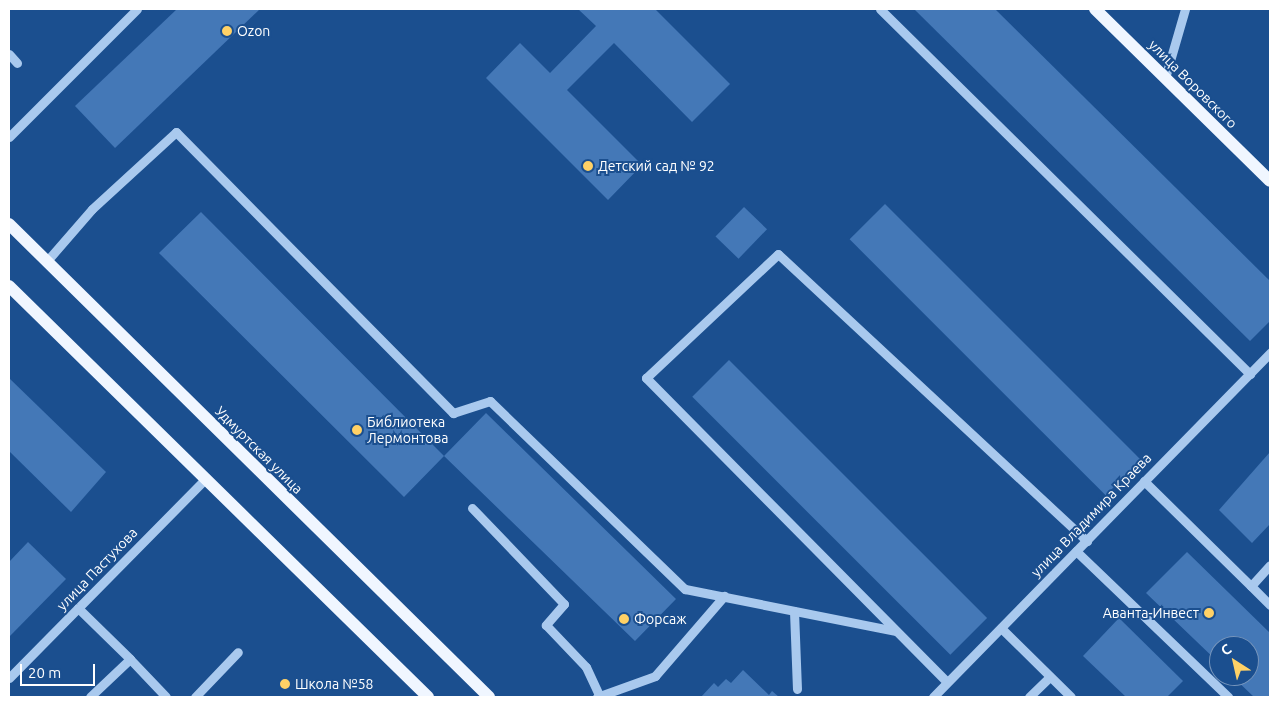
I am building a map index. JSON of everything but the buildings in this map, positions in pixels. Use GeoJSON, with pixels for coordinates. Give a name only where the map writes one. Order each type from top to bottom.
{"type":"FeatureCollection","features":[{"type":"Feature","properties":{"kind":"main road","name":"улица Воровского"},"geometry":{"type":"LineString","coordinates":[[1095,9],[1270,181]]}},
{"type":"Feature","properties":{"kind":"main road","name":"Удмуртская улица"},"geometry":{"type":"LineString","coordinates":[[9,224],[489,697]]}},
{"type":"Feature","properties":{"kind":"main road"},"geometry":{"type":"LineString","coordinates":[[9,286],[428,697]]}},
{"type":"Feature","properties":{"kind":"street"},"geometry":{"type":"LineString","coordinates":[[9,137],[137,9]]}},
{"type":"Feature","properties":{"kind":"street"},"geometry":{"type":"LineString","coordinates":[[880,9],[1250,374]]}},
{"type":"Feature","properties":{"kind":"street"},"geometry":{"type":"LineString","coordinates":[[1165,78],[1185,9]]}},
{"type":"Feature","properties":{"kind":"street"},"geometry":{"type":"LineString","coordinates":[[9,54],[17,62]]}},
{"type":"Feature","properties":{"kind":"street"},"geometry":{"type":"LineString","coordinates":[[46,262],[92,209],[176,132],[453,413],[490,402],[685,589],[895,631]]}},
{"type":"Feature","properties":{"kind":"street"},"geometry":{"type":"LineString","coordinates":[[947,682],[646,378],[778,254],[1086,541]]}},
{"type":"Feature","properties":{"kind":"street","name":"улица Владимира Краева"},"geometry":{"type":"LineString","coordinates":[[933,697],[1270,353]]}},
{"type":"Feature","properties":{"kind":"street","name":"улица Пастухова"},"geometry":{"type":"LineString","coordinates":[[9,678],[206,478]]}},
{"type":"Feature","properties":{"kind":"street"},"geometry":{"type":"LineString","coordinates":[[1144,481],[1270,605]]}},
{"type":"Feature","properties":{"kind":"street"},"geometry":{"type":"LineString","coordinates":[[472,508],[564,604],[546,625],[586,667],[598,696],[655,676],[724,596]]}},
{"type":"Feature","properties":{"kind":"street"},"geometry":{"type":"LineString","coordinates":[[1076,552],[1228,697]]}},
{"type":"Feature","properties":{"kind":"street"},"geometry":{"type":"LineString","coordinates":[[1251,586],[1270,565]]}},
{"type":"Feature","properties":{"kind":"street"},"geometry":{"type":"LineString","coordinates":[[78,608],[166,697]]}},
{"type":"Feature","properties":{"kind":"street"},"geometry":{"type":"LineString","coordinates":[[794,611],[797,689]]}},
{"type":"Feature","properties":{"kind":"street"},"geometry":{"type":"LineString","coordinates":[[1001,628],[1071,697]]}},
{"type":"Feature","properties":{"kind":"street"},"geometry":{"type":"LineString","coordinates":[[195,697],[238,652]]}},
{"type":"Feature","properties":{"kind":"street"},"geometry":{"type":"LineString","coordinates":[[90,697],[130,659]]}},
{"type":"Feature","properties":{"kind":"street"},"geometry":{"type":"LineString","coordinates":[[1029,697],[1050,677]]}},
{"type":"Feature","properties":{"kind":"place","name":"Ozon"},"geometry":{"type":"Point","coordinates":[227,31]}},
{"type":"Feature","properties":{"kind":"place","name":"Детский сад № 92"},"geometry":{"type":"Point","coordinates":[588,166]}},
{"type":"Feature","properties":{"kind":"place","name":"Библиотека Лермонтова"},"geometry":{"type":"Point","coordinates":[357,430]}},
{"type":"Feature","properties":{"kind":"place","name":"Аванта-Инвест"},"geometry":{"type":"Point","coordinates":[1209,613]}},
{"type":"Feature","properties":{"kind":"place","name":"Форсаж"},"geometry":{"type":"Point","coordinates":[624,619]}},
{"type":"Feature","properties":{"kind":"place","name":"Школа №58"},"geometry":{"type":"Point","coordinates":[285,684]}}]}
